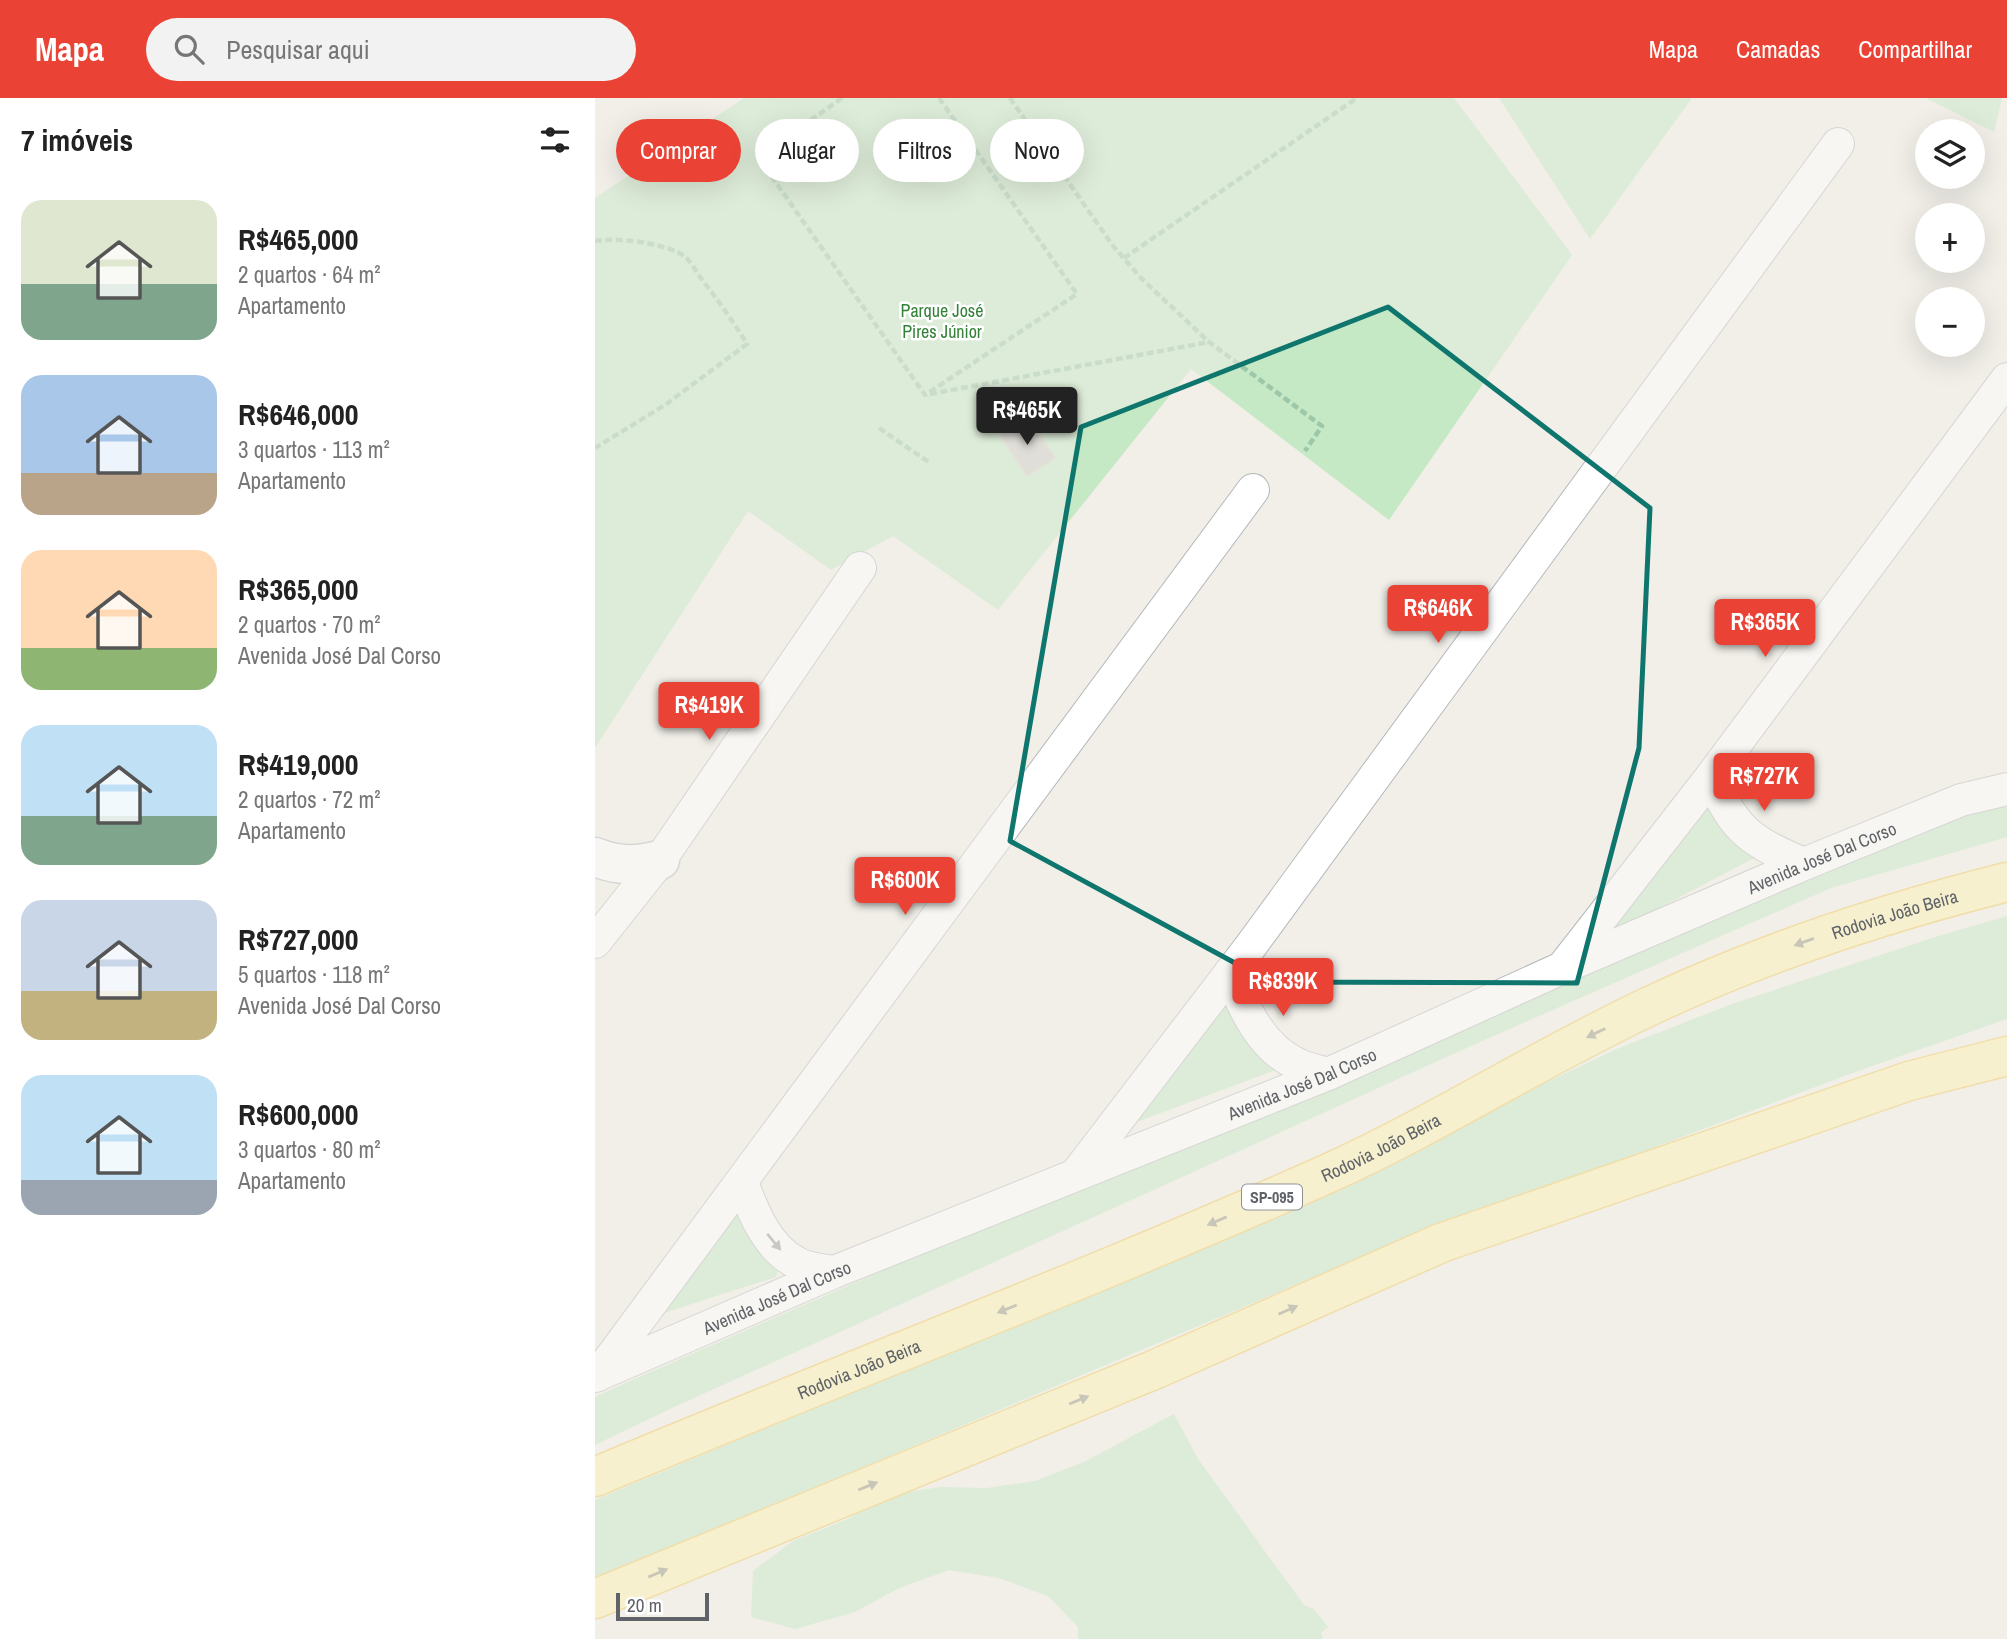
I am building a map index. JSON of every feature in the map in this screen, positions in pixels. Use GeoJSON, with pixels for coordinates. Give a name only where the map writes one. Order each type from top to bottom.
{"type":"FeatureCollection","features":[{"type":"Feature","properties":{"kind":"main road","name":"Rodovia João Beira"},"geometry":{"type":"LineString","coordinates":[[595,1477],[765,1405],[1052,1292],[1328,1173],[1404,1138],[1573,1044],[1733,969],[1807,940],[1939,899],[2007,883]]}},
{"type":"Feature","properties":{"kind":"main road"},"geometry":{"type":"LineString","coordinates":[[1939,899],[2007,894]]}},
{"type":"Feature","properties":{"kind":"main road"},"geometry":{"type":"LineString","coordinates":[[1909,1081],[2007,1037]]}},
{"type":"Feature","properties":{"kind":"main road"},"geometry":{"type":"LineString","coordinates":[[595,1599],[1156,1369],[1441,1243],[1909,1081],[2007,1056]]}},
{"type":"Feature","properties":{"kind":"street"},"geometry":{"type":"LineString","coordinates":[[1076,1174],[1230,973],[1838,144]]}},
{"type":"Feature","properties":{"kind":"street"},"geometry":{"type":"LineString","coordinates":[[1562,968],[1711,777],[2007,379]]}},
{"type":"Feature","properties":{"kind":"street"},"geometry":{"type":"LineString","coordinates":[[596,1376],[1253,490]]}},
{"type":"Feature","properties":{"kind":"street"},"geometry":{"type":"LineString","coordinates":[[595,942],[660,860],[860,568]]}},
{"type":"Feature","properties":{"kind":"street"},"geometry":{"type":"LineString","coordinates":[[1711,777],[1725,809],[1742,830],[1768,849],[1804,864]]}},
{"type":"Feature","properties":{"kind":"street","name":"Avenida José Dal Corso"},"geometry":{"type":"LineString","coordinates":[[596,1376],[834,1272],[1328,1074],[1562,968],[1804,864],[1961,800],[2007,789]]}},
{"type":"Feature","properties":{"kind":"street"},"geometry":{"type":"LineString","coordinates":[[595,857],[615,865],[638,865],[660,860]]}},
{"type":"Feature","properties":{"kind":"street"},"geometry":{"type":"LineString","coordinates":[[1230,973],[1243,1008],[1277,1051],[1297,1065],[1328,1074]]}},
{"type":"Feature","properties":{"kind":"street"},"geometry":{"type":"LineString","coordinates":[[742,1182],[756,1220],[780,1250],[797,1264],[834,1272]]}},
{"type":"Feature","properties":{"kind":"path"},"geometry":{"type":"LineString","coordinates":[[842,98],[758,157],[925,395]]}},
{"type":"Feature","properties":{"kind":"path"},"geometry":{"type":"LineString","coordinates":[[925,395],[1077,294],[939,98]]}},
{"type":"Feature","properties":{"kind":"path"},"geometry":{"type":"LineString","coordinates":[[1010,98],[1141,278],[1209,342],[1322,426],[1305,451]]}},
{"type":"Feature","properties":{"kind":"path"},"geometry":{"type":"LineString","coordinates":[[1124,258],[1357,98]]}},
{"type":"Feature","properties":{"kind":"path"},"geometry":{"type":"LineString","coordinates":[[595,241],[631,241],[655,245],[685,256],[747,344],[665,405],[595,448]]}},
{"type":"Feature","properties":{"kind":"path"},"geometry":{"type":"LineString","coordinates":[[925,395],[1209,342]]}},
{"type":"Feature","properties":{"kind":"path"},"geometry":{"type":"LineString","coordinates":[[879,428],[930,463]]}},
{"type":"Feature","properties":{"kind":"highlighted area"},"geometry":{"type":"Polygon","coordinates":[[[1388,307],[1650,508],[1639,748],[1577,983],[1270,982],[1010,841],[1081,427],[1388,307]]]}},
{"type":"Feature","properties":{"kind":"green space","name":"Parque José Pires Júnior"},"geometry":{"type":"Polygon","coordinates":[[[744,98],[1454,98],[1572,255],[1389,520],[1191,369],[998,610],[893,536],[831,570],[748,511],[595,748],[595,198],[619,182],[741,182],[741,119],[713,119],[744,98]]]}},
{"type":"Feature","properties":{"kind":"green space"},"geometry":{"type":"Polygon","coordinates":[[[1499,98],[1692,98],[1590,239],[1499,98]]]}},
{"type":"Feature","properties":{"kind":"green space"},"geometry":{"type":"Polygon","coordinates":[[[1926,98],[2002,98],[1994,132],[1985,128],[1985,119],[1968,119],[1926,98]]]}},
{"type":"Feature","properties":{"kind":"green space"},"geometry":{"type":"Polygon","coordinates":[[[1709,796],[1750,845],[1754,858],[1585,947],[1709,796]]]}},
{"type":"Feature","properties":{"kind":"green space"},"geometry":{"type":"Polygon","coordinates":[[[2007,801],[2007,837],[1831,888],[1482,1041],[595,1445],[595,1397],[630,1381],[1081,1184],[1962,810],[2007,801]]]}},
{"type":"Feature","properties":{"kind":"green space"},"geometry":{"type":"Polygon","coordinates":[[[2007,916],[2007,1019],[1858,1071],[1374,1252],[595,1580],[595,1500],[1170,1259],[1619,1048],[1732,1004],[2007,916]]]}},
{"type":"Feature","properties":{"kind":"green space"},"geometry":{"type":"Polygon","coordinates":[[[1229,990],[1275,1070],[1134,1123],[1229,990]]]}},
{"type":"Feature","properties":{"kind":"green space"},"geometry":{"type":"Polygon","coordinates":[[[732,1213],[752,1224],[780,1263],[776,1277],[648,1318],[732,1213]]]}},
{"type":"Feature","properties":{"kind":"green space"},"geometry":{"type":"Polygon","coordinates":[[[1174,1414],[1198,1459],[1304,1605],[1314,1609],[1328,1627],[1321,1633],[1323,1639],[1078,1639],[1078,1627],[1048,1596],[999,1578],[949,1570],[899,1588],[855,1612],[795,1629],[751,1617],[753,1571],[793,1541],[848,1519],[893,1494],[941,1487],[987,1488],[1035,1481],[1084,1462],[1174,1414]]]}},
{"type":"Feature","properties":{"kind":"building"},"geometry":{"type":"Polygon","coordinates":[[[1027,417],[1055,458],[1027,476],[1000,435],[1027,417]]]}}]}
